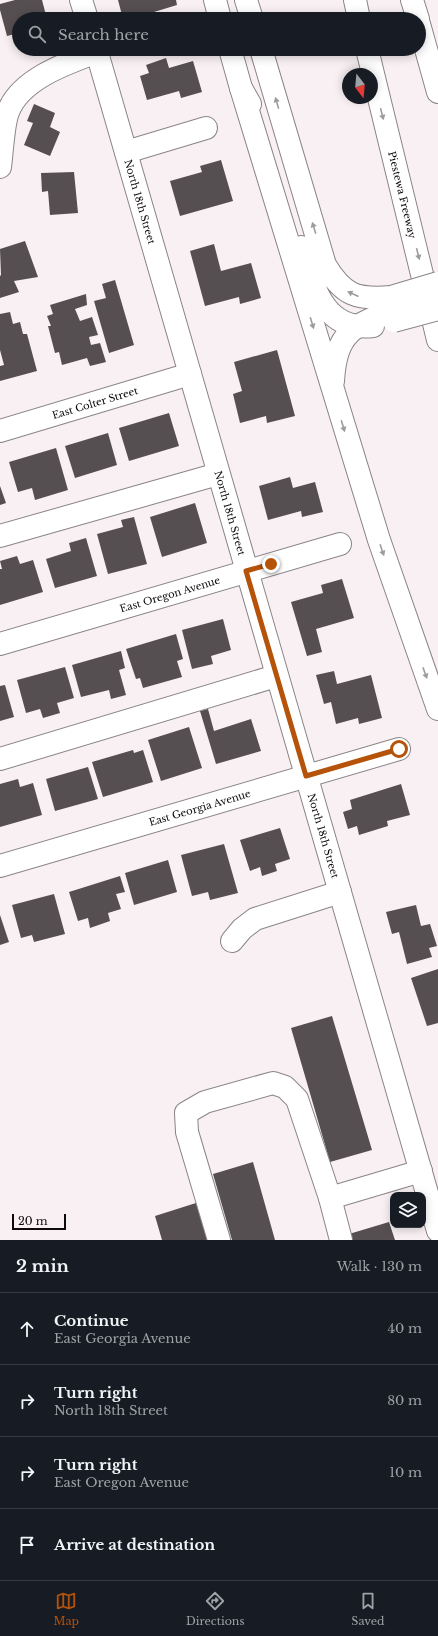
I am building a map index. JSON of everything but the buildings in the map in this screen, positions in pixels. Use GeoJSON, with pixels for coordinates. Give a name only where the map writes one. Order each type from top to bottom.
{"type":"FeatureCollection","features":[{"type":"Feature","properties":{"kind":"main road"},"geometry":{"type":"LineString","coordinates":[[81,0],[85,12]]}},
{"type":"Feature","properties":{"kind":"main road"},"geometry":{"type":"LineString","coordinates":[[215,0],[218,12]]}},
{"type":"Feature","properties":{"kind":"main road"},"geometry":{"type":"LineString","coordinates":[[246,0],[250,12]]}},
{"type":"Feature","properties":{"kind":"main road"},"geometry":{"type":"LineString","coordinates":[[355,0],[358,12]]}},
{"type":"Feature","properties":{"kind":"main road"},"geometry":{"type":"LineString","coordinates":[[412,0],[416,12]]}},
{"type":"Feature","properties":{"kind":"main road"},"geometry":{"type":"LineString","coordinates":[[426,49],[438,92]]}},
{"type":"Feature","properties":{"kind":"main road"},"geometry":{"type":"LineString","coordinates":[[0,167],[8,113],[18,94],[52,69],[82,56]]}},
{"type":"Feature","properties":{"kind":"main road","name":"North 18th Street"},"geometry":{"type":"LineString","coordinates":[[98,56],[276,676],[438,1231]]}},
{"type":"Feature","properties":{"kind":"main road"},"geometry":{"type":"LineString","coordinates":[[232,56],[379,540],[438,709]]}},
{"type":"Feature","properties":{"kind":"main road"},"geometry":{"type":"LineString","coordinates":[[263,56],[325,265],[340,287],[353,296],[370,299],[394,309],[438,309]]}},
{"type":"Feature","properties":{"kind":"main road","name":"Piestewa Freeway"},"geometry":{"type":"LineString","coordinates":[[369,56],[438,340]]}},
{"type":"Feature","properties":{"kind":"main road"},"geometry":{"type":"LineString","coordinates":[[242,88],[265,134],[314,289],[321,302],[330,313],[341,322],[356,327]]}},
{"type":"Feature","properties":{"kind":"main road"},"geometry":{"type":"LineString","coordinates":[[126,152],[206,128]]}},
{"type":"Feature","properties":{"kind":"main road"},"geometry":{"type":"LineString","coordinates":[[333,388],[336,353],[343,339],[356,327],[394,309],[438,283]]}},
{"type":"Feature","properties":{"kind":"main road"},"geometry":{"type":"LineString","coordinates":[[394,309],[438,296]]}},
{"type":"Feature","properties":{"kind":"main road","name":"East Colter Street"},"geometry":{"type":"LineString","coordinates":[[0,431],[190,374]]}},
{"type":"Feature","properties":{"kind":"main road"},"geometry":{"type":"LineString","coordinates":[[0,536],[218,474]]}},
{"type":"Feature","properties":{"kind":"main road","name":"East Oregon Avenue"},"geometry":{"type":"LineString","coordinates":[[0,644],[340,544]]}},
{"type":"Feature","properties":{"kind":"main road"},"geometry":{"type":"LineString","coordinates":[[0,759],[276,676]]}},
{"type":"Feature","properties":{"kind":"main road","name":"East Georgia Avenue"},"geometry":{"type":"LineString","coordinates":[[0,866],[399,749]]}},
{"type":"Feature","properties":{"kind":"main road"},"geometry":{"type":"LineString","coordinates":[[232,941],[242,929],[255,919],[340,892]]}},
{"type":"Feature","properties":{"kind":"main road"},"geometry":{"type":"LineString","coordinates":[[219,1240],[187,1132],[186,1113],[205,1102],[273,1083],[285,1088],[297,1099],[330,1198],[341,1240]]}},
{"type":"Feature","properties":{"kind":"main road"},"geometry":{"type":"LineString","coordinates":[[330,1198],[421,1171]]}},
{"type":"Feature","properties":{"kind":"route"},"geometry":{"type":"LineString","coordinates":[[271,564],[246,571],[306,776],[399,749]]}}]}
